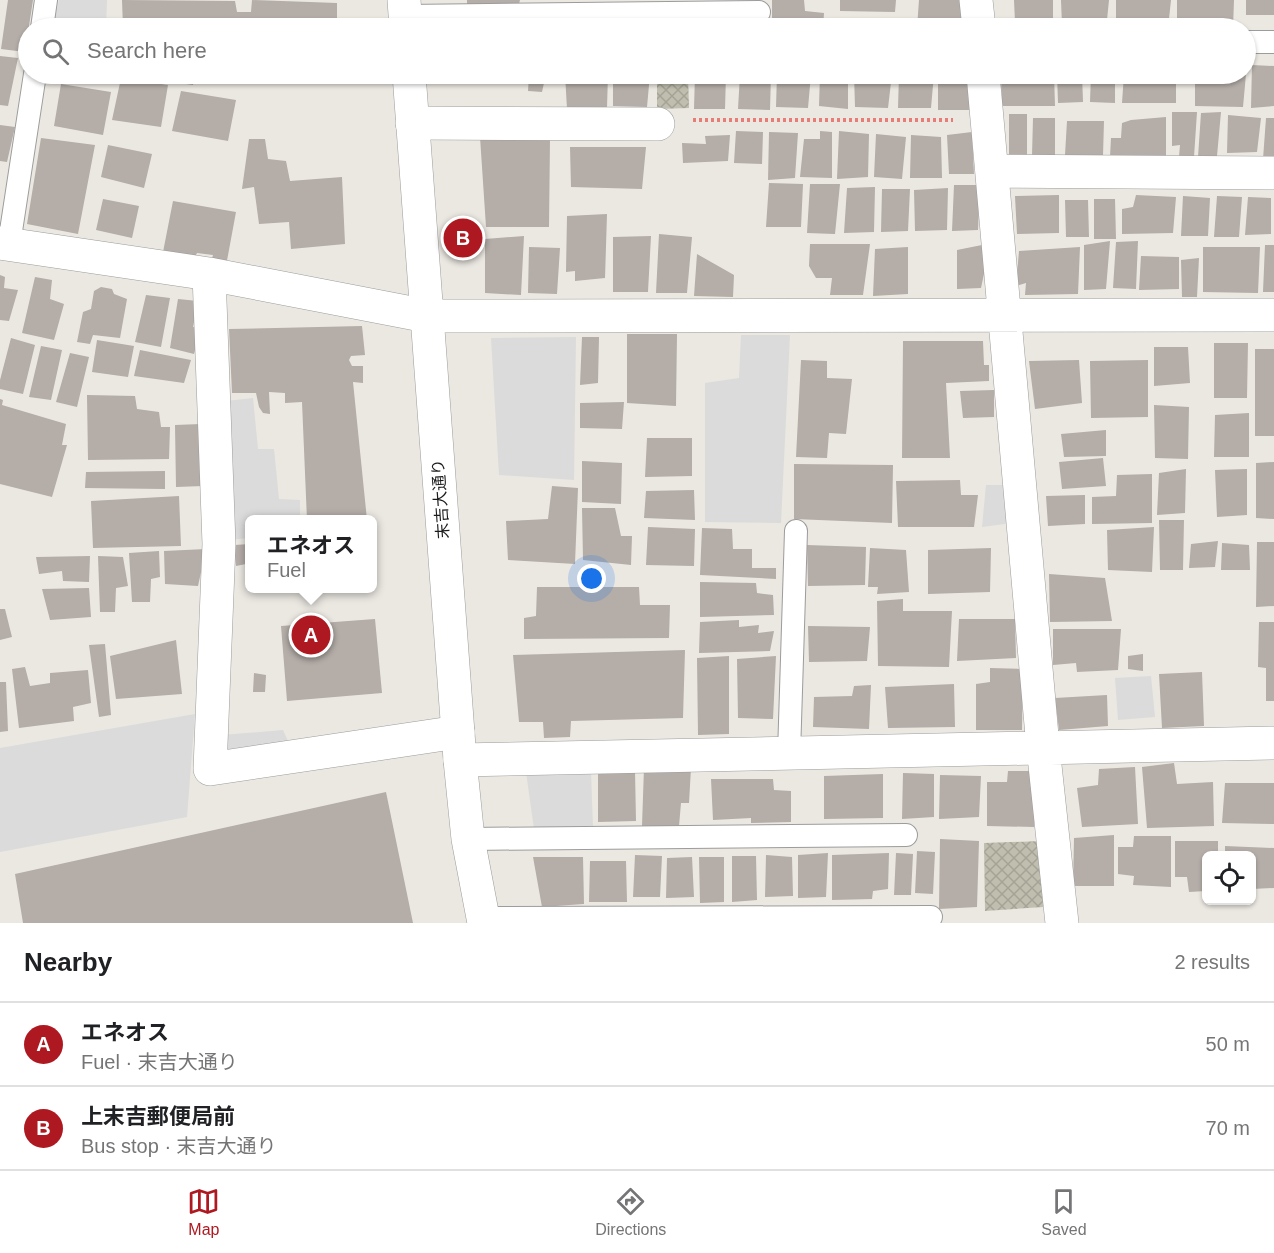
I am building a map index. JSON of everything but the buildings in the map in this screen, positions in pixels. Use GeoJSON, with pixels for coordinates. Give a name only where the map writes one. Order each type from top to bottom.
{"type":"FeatureCollection","features":[{"type":"Feature","properties":{"kind":"street"},"geometry":{"type":"LineString","coordinates":[[976,0],[978,18]]}},
{"type":"Feature","properties":{"kind":"street","name":"末吉大通り"},"geometry":{"type":"LineString","coordinates":[[410,84],[459,746],[468,839],[483,920]]}},
{"type":"Feature","properties":{"kind":"street"},"geometry":{"type":"LineString","coordinates":[[983,84],[1043,747],[1062,923]]}},
{"type":"Feature","properties":{"kind":"street"},"geometry":{"type":"LineString","coordinates":[[412,123],[658,124]]}},
{"type":"Feature","properties":{"kind":"street"},"geometry":{"type":"LineString","coordinates":[[992,171],[1274,173]]}},
{"type":"Feature","properties":{"kind":"street"},"geometry":{"type":"LineString","coordinates":[[5,244],[209,274],[427,316],[1274,315]]}},
{"type":"Feature","properties":{"kind":"street"},"geometry":{"type":"LineString","coordinates":[[209,274],[219,544],[210,769],[459,746],[789,754],[1274,743]]}},
{"type":"Feature","properties":{"kind":"lane"},"geometry":{"type":"LineString","coordinates":[[43,18],[46,0]]}},
{"type":"Feature","properties":{"kind":"lane"},"geometry":{"type":"LineString","coordinates":[[405,15],[759,12]]}},
{"type":"Feature","properties":{"kind":"lane"},"geometry":{"type":"LineString","coordinates":[[1256,42],[1274,42]]}},
{"type":"Feature","properties":{"kind":"lane"},"geometry":{"type":"LineString","coordinates":[[5,244],[33,84]]}},
{"type":"Feature","properties":{"kind":"lane"},"geometry":{"type":"LineString","coordinates":[[789,754],[796,531]]}},
{"type":"Feature","properties":{"kind":"lane"},"geometry":{"type":"LineString","coordinates":[[468,839],[906,835]]}},
{"type":"Feature","properties":{"kind":"lane"},"geometry":{"type":"LineString","coordinates":[[483,920],[931,917]]}},
{"type":"Feature","properties":{"kind":"path"},"geometry":{"type":"LineString","coordinates":[[658,124],[661,120],[986,119]]}},
{"type":"Feature","properties":{"kind":"shaded area"},"geometry":{"type":"Polygon","coordinates":[[[59,0],[107,0],[106,18],[55,18],[59,0]]]}},
{"type":"Feature","properties":{"kind":"shaded area"},"geometry":{"type":"Polygon","coordinates":[[[657,84],[688,84],[689,108],[657,109],[657,84]]]}},
{"type":"Feature","properties":{"kind":"shaded area"},"geometry":{"type":"Polygon","coordinates":[[[741,335],[790,335],[781,523],[705,522],[705,383],[739,378],[741,335]]]}},
{"type":"Feature","properties":{"kind":"shaded area"},"geometry":{"type":"Polygon","coordinates":[[[576,337],[574,480],[499,475],[491,338],[576,337]]]}},
{"type":"Feature","properties":{"kind":"shaded area"},"geometry":{"type":"Polygon","coordinates":[[[253,398],[258,449],[274,449],[279,499],[300,500],[300,515],[245,515],[245,538],[228,540],[226,401],[253,398]]]}},
{"type":"Feature","properties":{"kind":"shaded area"},"geometry":{"type":"Polygon","coordinates":[[[986,485],[1008,485],[1012,523],[982,527],[986,485]]]}},
{"type":"Feature","properties":{"kind":"shaded area"},"geometry":{"type":"Polygon","coordinates":[[[1151,676],[1155,717],[1118,720],[1115,678],[1151,676]]]}},
{"type":"Feature","properties":{"kind":"shaded area"},"geometry":{"type":"Polygon","coordinates":[[[195,714],[187,817],[0,852],[0,748],[195,714]]]}},
{"type":"Feature","properties":{"kind":"shaded area"},"geometry":{"type":"Polygon","coordinates":[[[283,730],[292,750],[220,762],[222,735],[283,730]]]}},
{"type":"Feature","properties":{"kind":"shaded area"},"geometry":{"type":"Polygon","coordinates":[[[591,771],[593,828],[534,829],[526,772],[591,771]]]}},
{"type":"Feature","properties":{"kind":"shaded area"},"geometry":{"type":"Polygon","coordinates":[[[1041,841],[1043,907],[985,911],[984,843],[1041,841]]]}},
{"type":"Feature","properties":{"kind":"place","name":"上末吉郵便局前"},"geometry":{"type":"Point","coordinates":[463,238]}},
{"type":"Feature","properties":{"kind":"place","name":"エネオス"},"geometry":{"type":"Point","coordinates":[311,635]}}]}
